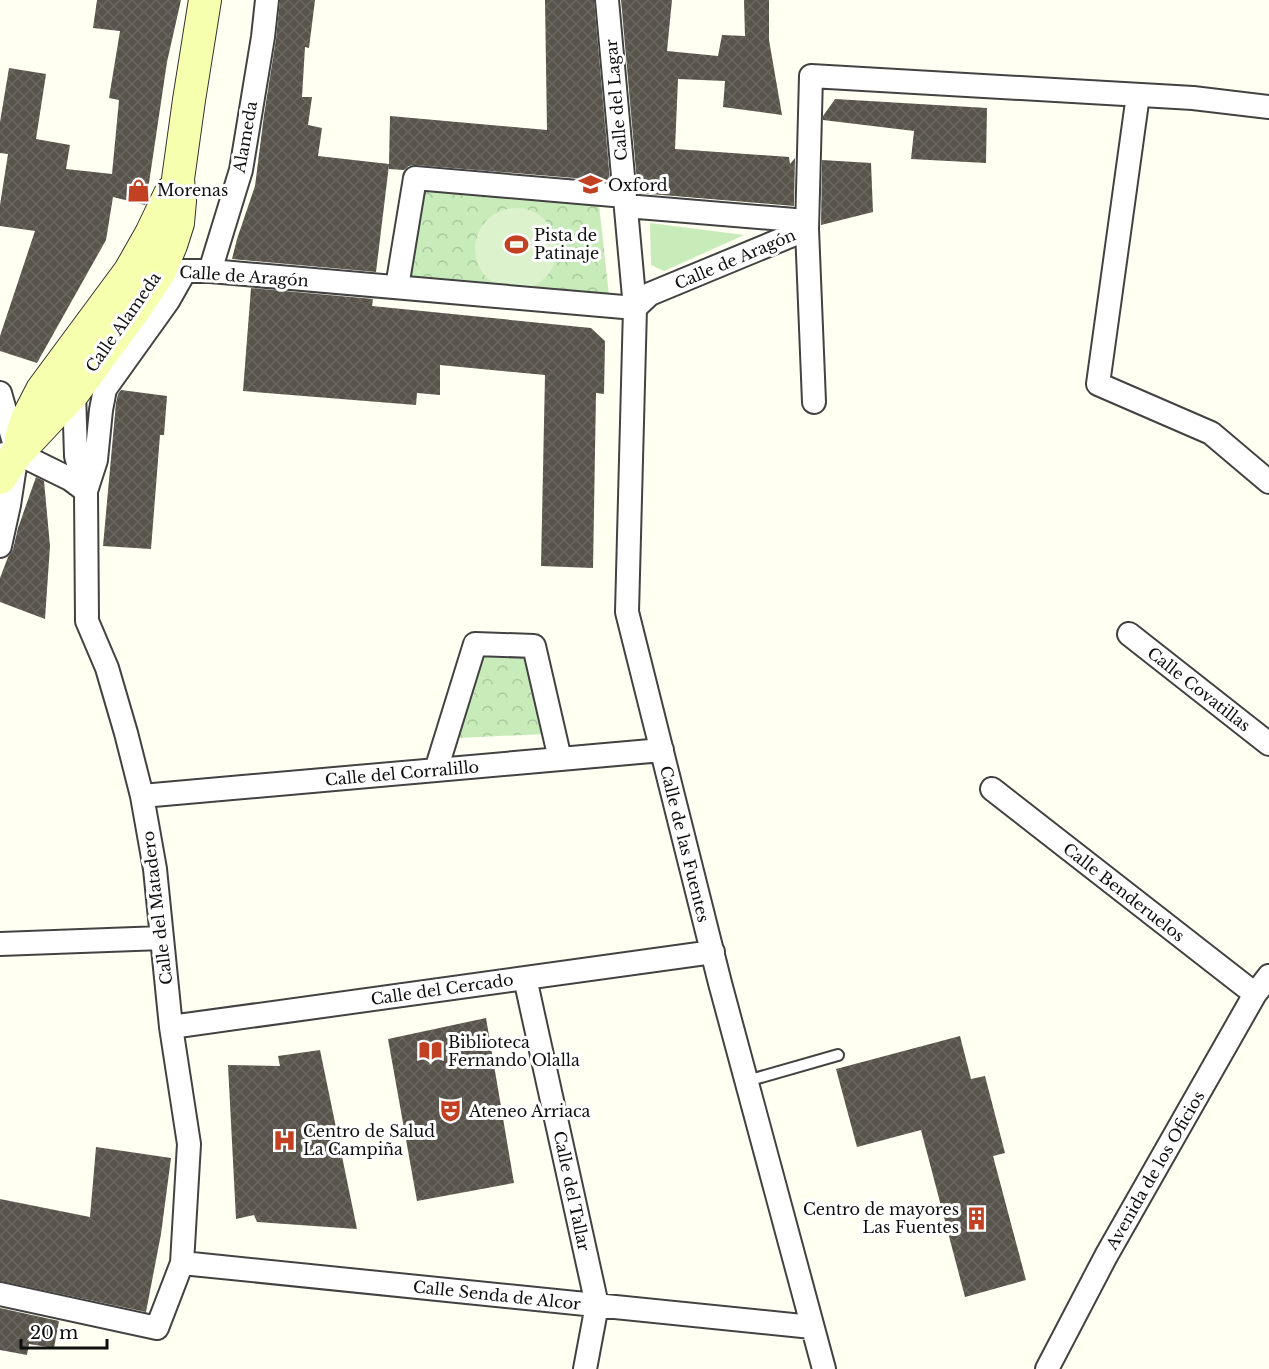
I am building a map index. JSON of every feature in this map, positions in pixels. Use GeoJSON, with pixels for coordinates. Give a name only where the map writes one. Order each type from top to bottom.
{"type":"FeatureCollection","features":[{"type":"Feature","properties":{"kind":"main road","name":"Calle Alameda"},"geometry":{"type":"LineString","coordinates":[[6,463],[42,390],[171,244],[178,223],[180,201],[178,179],[205,0]]}},
{"type":"Feature","properties":{"kind":"main road","name":"Calle Alameda"},"geometry":{"type":"LineString","coordinates":[[74,392],[70,374],[151,267]]}},
{"type":"Feature","properties":{"kind":"main road"},"geometry":{"type":"LineString","coordinates":[[6,463],[74,392]]}},
{"type":"Feature","properties":{"kind":"street","name":"Alameda"},"geometry":{"type":"LineString","coordinates":[[210,271],[241,170],[267,0]]}},
{"type":"Feature","properties":{"kind":"street","name":"Calle del Lagar"},"geometry":{"type":"LineString","coordinates":[[607,0],[635,308]]}},
{"type":"Feature","properties":{"kind":"street","name":"Calle de Aragón"},"geometry":{"type":"LineString","coordinates":[[151,267],[635,308],[650,294],[807,225],[811,76],[1193,98],[1269,107]]}},
{"type":"Feature","properties":{"kind":"street"},"geometry":{"type":"LineString","coordinates":[[1138,95],[1098,384],[1211,434],[1269,482]]}},
{"type":"Feature","properties":{"kind":"street"},"geometry":{"type":"LineString","coordinates":[[397,287],[415,178],[625,201],[807,225],[814,402]]}},
{"type":"Feature","properties":{"kind":"street","name":"Calle del Matadero"},"geometry":{"type":"LineString","coordinates":[[86,490],[96,460],[105,389],[168,301],[151,267]]}},
{"type":"Feature","properties":{"kind":"street","name":"Calle de las Fuentes"},"geometry":{"type":"LineString","coordinates":[[635,308],[627,612],[712,952],[824,1369]]}},
{"type":"Feature","properties":{"kind":"street","name":"Calle del Matadero"},"geometry":{"type":"LineString","coordinates":[[0,1294],[156,1328],[182,1263],[189,1144],[171,1027],[154,869],[142,796],[107,668],[87,621],[86,490],[76,456],[74,392]]}},
{"type":"Feature","properties":{"kind":"street"},"geometry":{"type":"LineString","coordinates":[[0,393],[9,505],[0,546]]}},
{"type":"Feature","properties":{"kind":"street"},"geometry":{"type":"LineString","coordinates":[[6,463],[70,479],[86,490]]}},
{"type":"Feature","properties":{"kind":"street","name":"Calle Covatillas"},"geometry":{"type":"LineString","coordinates":[[1129,634],[1269,744]]}},
{"type":"Feature","properties":{"kind":"street"},"geometry":{"type":"LineString","coordinates":[[436,770],[475,644],[534,646],[560,759]]}},
{"type":"Feature","properties":{"kind":"street","name":"Calle del Corralillo"},"geometry":{"type":"LineString","coordinates":[[142,796],[662,750]]}},
{"type":"Feature","properties":{"kind":"street","name":"Calle Benderuelos"},"geometry":{"type":"LineString","coordinates":[[992,789],[1255,994]]}},
{"type":"Feature","properties":{"kind":"street"},"geometry":{"type":"LineString","coordinates":[[0,944],[162,938]]}},
{"type":"Feature","properties":{"kind":"street","name":"Calle del Cercado"},"geometry":{"type":"LineString","coordinates":[[171,1027],[712,952]]}},
{"type":"Feature","properties":{"kind":"street","name":"Avenida de los Oficios"},"geometry":{"type":"LineString","coordinates":[[1047,1369],[1106,1256],[1255,994],[1269,976]]}},
{"type":"Feature","properties":{"kind":"street","name":"Calle del Tallar"},"geometry":{"type":"LineString","coordinates":[[525,978],[597,1305],[585,1369]]}},
{"type":"Feature","properties":{"kind":"street","name":"Calle Senda de Alcor"},"geometry":{"type":"LineString","coordinates":[[182,1263],[812,1327]]}},
{"type":"Feature","properties":{"kind":"lane"},"geometry":{"type":"LineString","coordinates":[[747,1082],[838,1055]]}},
{"type":"Feature","properties":{"kind":"green space"},"geometry":{"type":"Polygon","coordinates":[[[420,189],[599,205],[609,295],[408,280],[420,189]]]}},
{"type":"Feature","properties":{"kind":"green space","name":"Pista de Patinaje"},"geometry":{"type":"Polygon","coordinates":[[[516,208],[532,211],[545,220],[554,233],[557,249],[554,265],[545,278],[532,287],[516,290],[500,287],[487,278],[478,265],[475,249],[478,233],[487,220],[500,211],[516,208]]]}},
{"type":"Feature","properties":{"kind":"green space"},"geometry":{"type":"Polygon","coordinates":[[[650,223],[744,235],[664,271],[651,265],[650,223]]]}},
{"type":"Feature","properties":{"kind":"green space"},"geometry":{"type":"Polygon","coordinates":[[[525,656],[545,734],[457,738],[482,657],[525,656]]]}},
{"type":"Feature","properties":{"kind":"building"},"geometry":{"type":"Polygon","coordinates":[[[97,0],[181,0],[167,62],[146,203],[145,205],[113,197],[106,240],[37,363],[0,351],[0,336],[35,231],[0,226],[0,205],[8,154],[0,153],[0,122],[9,68],[46,74],[36,139],[70,145],[66,169],[112,174],[119,100],[109,98],[120,31],[93,28],[97,0]]]}},
{"type":"Feature","properties":{"kind":"building"},"geometry":{"type":"Polygon","coordinates":[[[280,0],[315,0],[309,48],[305,47],[302,97],[312,97],[308,125],[322,128],[318,156],[389,164],[390,116],[547,130],[545,0],[594,0],[610,181],[416,165],[404,170],[389,169],[389,165],[376,272],[232,259],[255,186],[280,0]]]}},
{"type":"Feature","properties":{"kind":"building"},"geometry":{"type":"Polygon","coordinates":[[[621,0],[672,0],[667,51],[718,56],[722,35],[745,36],[744,0],[769,0],[769,40],[782,115],[723,107],[725,81],[678,79],[675,149],[789,157],[790,164],[795,158],[794,206],[638,193],[621,0]]]}},
{"type":"Feature","properties":{"kind":"building"},"geometry":{"type":"Polygon","coordinates":[[[835,99],[987,108],[986,163],[911,159],[914,131],[823,120],[823,116],[835,99]]]}},
{"type":"Feature","properties":{"kind":"building"},"geometry":{"type":"Polygon","coordinates":[[[822,160],[871,163],[873,212],[821,225],[822,160]]]}},
{"type":"Feature","properties":{"kind":"building"},"geometry":{"type":"Polygon","coordinates":[[[251,288],[373,299],[372,306],[591,328],[605,341],[604,394],[596,393],[593,568],[541,566],[545,375],[440,365],[440,395],[417,393],[416,405],[243,391],[251,288]]]}},
{"type":"Feature","properties":{"kind":"building"},"geometry":{"type":"Polygon","coordinates":[[[121,390],[167,396],[164,435],[160,435],[151,549],[103,546],[116,403],[121,390]]]}},
{"type":"Feature","properties":{"kind":"building"},"geometry":{"type":"Polygon","coordinates":[[[36,477],[44,481],[50,546],[45,619],[0,602],[0,578],[13,549],[36,477]]]}},
{"type":"Feature","properties":{"kind":"building","name":"Ateneo Arriaca"},"geometry":{"type":"Polygon","coordinates":[[[486,1018],[514,1183],[417,1201],[388,1039],[486,1018]]]}},
{"type":"Feature","properties":{"kind":"building","name":"Centro de mayores Las Fuentes"},"geometry":{"type":"Polygon","coordinates":[[[960,1036],[971,1079],[985,1076],[1005,1153],[993,1156],[1026,1280],[965,1297],[921,1130],[857,1147],[836,1069],[960,1036]]]}},
{"type":"Feature","properties":{"kind":"building","name":"Centro de Salud La Campiña"},"geometry":{"type":"Polygon","coordinates":[[[320,1050],[357,1229],[257,1222],[254,1215],[236,1219],[228,1065],[280,1066],[278,1056],[320,1050]]]}},
{"type":"Feature","properties":{"kind":"building"},"geometry":{"type":"Polygon","coordinates":[[[96,1147],[171,1158],[161,1234],[146,1312],[0,1281],[0,1199],[90,1217],[96,1147]]]}},
{"type":"Feature","properties":{"kind":"building"},"geometry":{"type":"Polygon","coordinates":[[[0,1308],[59,1321],[54,1348],[29,1344],[27,1355],[0,1350],[0,1308]]]}},
{"type":"Feature","properties":{"kind":"place","name":"Oxford"},"geometry":{"type":"Point","coordinates":[590,185]}},
{"type":"Feature","properties":{"kind":"place","name":"Morenas"},"geometry":{"type":"Point","coordinates":[139,190]}},
{"type":"Feature","properties":{"kind":"place","name":"Pista de Patinaje"},"geometry":{"type":"Point","coordinates":[516,244]}},
{"type":"Feature","properties":{"kind":"place","name":"Biblioteca Fernando Olalla"},"geometry":{"type":"Point","coordinates":[430,1051]}},
{"type":"Feature","properties":{"kind":"place","name":"Ateneo Arriaca"},"geometry":{"type":"Point","coordinates":[451,1111]}},
{"type":"Feature","properties":{"kind":"place","name":"Centro de Salud La Campiña"},"geometry":{"type":"Point","coordinates":[285,1140]}},
{"type":"Feature","properties":{"kind":"place","name":"Centro de mayores Las Fuentes"},"geometry":{"type":"Point","coordinates":[977,1218]}}]}
